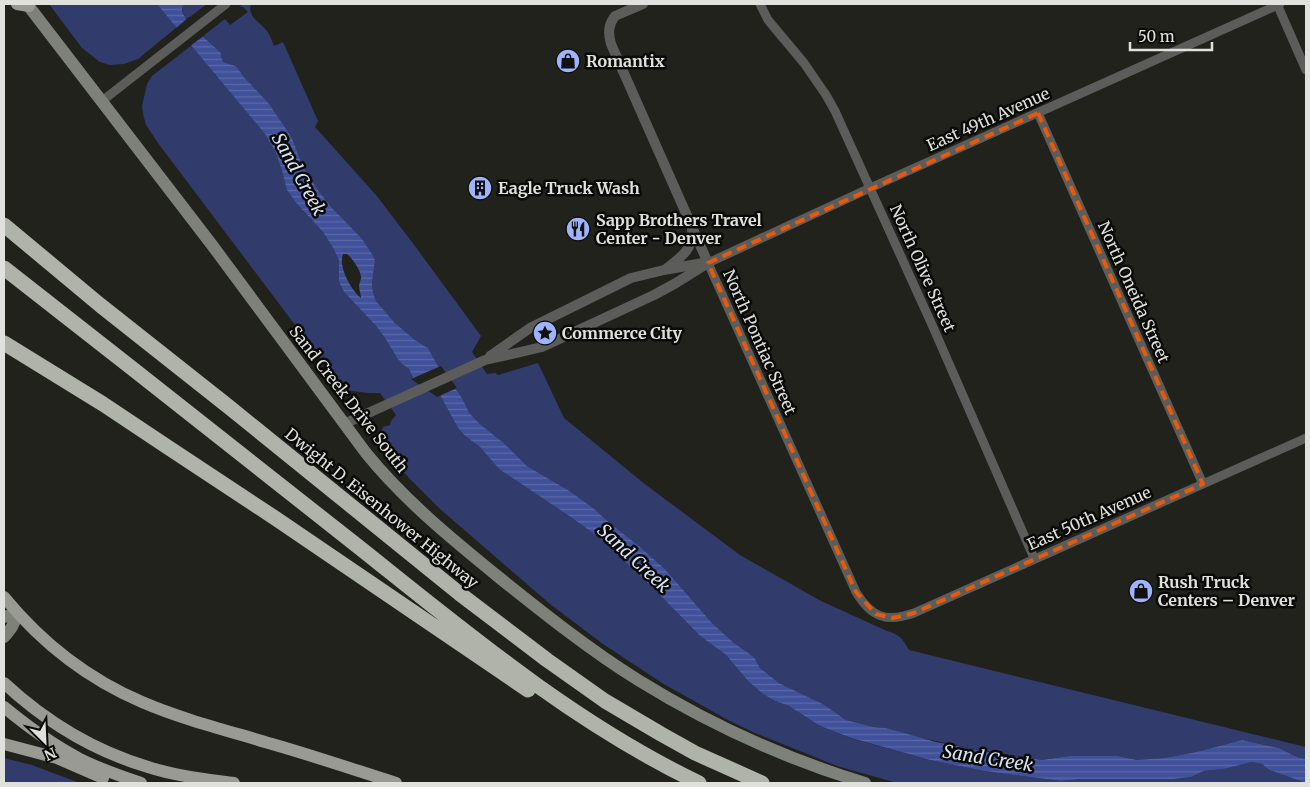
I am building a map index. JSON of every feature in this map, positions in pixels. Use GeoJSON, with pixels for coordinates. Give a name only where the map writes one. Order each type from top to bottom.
{"type":"FeatureCollection","features":[{"type":"Feature","properties":{"kind":"highway","name":"Dwight D. Eisenhower Highway"},"geometry":{"type":"LineString","coordinates":[[4,225],[100,305],[437,575],[547,660],[605,701],[661,734],[702,756],[762,783]]}},
{"type":"Feature","properties":{"kind":"highway"},"geometry":{"type":"LineString","coordinates":[[4,268],[408,587],[543,691],[635,749],[699,783]]}},
{"type":"Feature","properties":{"kind":"highway"},"geometry":{"type":"LineString","coordinates":[[4,343],[103,404],[275,518],[526,690],[576,713]]}},
{"type":"Feature","properties":{"kind":"highway"},"geometry":{"type":"LineString","coordinates":[[4,353],[27,358]]}},
{"type":"Feature","properties":{"kind":"main road","name":"Sand Creek Drive South"},"geometry":{"type":"LineString","coordinates":[[25,5],[102,101],[222,258],[344,424],[382,472],[428,518],[537,608],[606,659],[671,700],[734,732],[795,759],[865,783]]}},
{"type":"Feature","properties":{"kind":"main road"},"geometry":{"type":"LineString","coordinates":[[4,597],[17,613],[48,643],[88,673],[124,693],[143,702],[214,728],[396,783]]}},
{"type":"Feature","properties":{"kind":"main road"},"geometry":{"type":"LineString","coordinates":[[4,617],[17,613]]}},
{"type":"Feature","properties":{"kind":"main road"},"geometry":{"type":"LineString","coordinates":[[4,637],[13,627],[17,613]]}},
{"type":"Feature","properties":{"kind":"main road"},"geometry":{"type":"LineString","coordinates":[[4,683],[46,718],[103,750],[148,768],[188,777],[234,783]]}},
{"type":"Feature","properties":{"kind":"main road"},"geometry":{"type":"LineString","coordinates":[[4,707],[40,735],[79,758],[141,783]]}},
{"type":"Feature","properties":{"kind":"main road"},"geometry":{"type":"LineString","coordinates":[[4,744],[56,758],[115,783]]}},
{"type":"Feature","properties":{"kind":"street"},"geometry":{"type":"LineString","coordinates":[[102,101],[226,4]]}},
{"type":"Feature","properties":{"kind":"street","name":"North Pontiac Street"},"geometry":{"type":"LineString","coordinates":[[643,4],[615,16],[608,30],[611,44],[856,592],[870,611],[882,616]]}},
{"type":"Feature","properties":{"kind":"street","name":"North Olive Street"},"geometry":{"type":"LineString","coordinates":[[760,4],[768,20],[804,63],[835,111],[929,318],[1034,558]]}},
{"type":"Feature","properties":{"kind":"street"},"geometry":{"type":"LineString","coordinates":[[1278,4],[1306,70]]}},
{"type":"Feature","properties":{"kind":"street","name":"East 49th Avenue"},"geometry":{"type":"LineString","coordinates":[[344,424],[485,360],[542,347],[676,284],[708,262],[1278,4]]}},
{"type":"Feature","properties":{"kind":"street","name":"North Oneida Street"},"geometry":{"type":"LineString","coordinates":[[1038,113],[1203,484]]}},
{"type":"Feature","properties":{"kind":"street"},"geometry":{"type":"LineString","coordinates":[[664,270],[687,250],[693,239],[692,226]]}},
{"type":"Feature","properties":{"kind":"street","name":"East 49th Avenue"},"geometry":{"type":"LineString","coordinates":[[485,360],[530,328],[631,278],[708,262]]}},
{"type":"Feature","properties":{"kind":"street","name":"East 50th Avenue"},"geometry":{"type":"LineString","coordinates":[[882,616],[904,617],[914,613],[1306,438]]}},
{"type":"Feature","properties":{"kind":"highlighted area"},"geometry":{"type":"Polygon","coordinates":[[[1038,113],[1203,484],[914,613],[893,618],[876,614],[856,592],[708,263],[1038,113]]]}},
{"type":"Feature","properties":{"kind":"shaded area"},"geometry":{"type":"Polygon","coordinates":[[[49,4],[157,4],[177,27],[138,59],[124,64],[110,65],[100,62],[82,48],[49,4]]]}},
{"type":"Feature","properties":{"kind":"shaded area"},"geometry":{"type":"Polygon","coordinates":[[[182,4],[207,4],[187,19],[183,13],[182,4]]]}},
{"type":"Feature","properties":{"kind":"shaded area"},"geometry":{"type":"Polygon","coordinates":[[[243,4],[251,4],[252,16],[267,31],[274,46],[283,42],[318,121],[315,127],[376,195],[481,336],[472,352],[487,374],[495,373],[498,375],[538,363],[564,418],[646,485],[740,555],[821,601],[898,635],[909,650],[1306,747],[1306,759],[1297,757],[1279,748],[1242,740],[1164,758],[1137,760],[1118,756],[1069,756],[1042,760],[974,749],[846,720],[823,704],[779,683],[760,668],[754,657],[734,643],[712,623],[665,569],[639,546],[592,507],[568,490],[527,466],[505,444],[468,413],[466,406],[428,348],[395,323],[376,301],[372,283],[375,261],[318,190],[303,167],[292,138],[236,66],[223,62],[220,57],[221,53],[203,36],[225,19],[230,25],[248,12],[243,7],[240,7],[243,4]]]}},
{"type":"Feature","properties":{"kind":"shaded area"},"geometry":{"type":"Polygon","coordinates":[[[192,45],[265,134],[276,153],[298,205],[323,232],[339,260],[339,282],[344,292],[376,326],[397,358],[409,369],[413,378],[440,395],[458,428],[480,447],[499,469],[601,539],[700,636],[726,655],[748,681],[763,694],[789,706],[820,726],[850,738],[930,760],[984,771],[1061,781],[1082,779],[1174,779],[1191,777],[1204,771],[1224,769],[1252,762],[1262,764],[1269,770],[1306,783],[897,783],[837,766],[755,733],[662,683],[603,644],[550,604],[440,509],[409,478],[386,451],[381,442],[380,434],[383,427],[390,425],[396,415],[380,393],[344,390],[158,143],[146,125],[143,114],[142,106],[147,84],[152,76],[192,45]]]}},
{"type":"Feature","properties":{"kind":"shaded area"},"geometry":{"type":"Polygon","coordinates":[[[4,758],[32,765],[80,783],[4,783],[4,758]]]}},
{"type":"Feature","properties":{"kind":"water","name":"Sand Creek"},"geometry":{"type":"Polygon","coordinates":[[[157,4],[182,4],[183,14],[187,20],[221,53],[223,62],[236,66],[269,104],[292,138],[303,167],[318,190],[333,209],[362,239],[373,256],[375,261],[372,283],[376,301],[395,323],[428,348],[438,366],[460,395],[469,413],[527,466],[568,490],[592,507],[639,546],[665,569],[712,623],[734,643],[754,657],[760,668],[779,683],[823,704],[846,720],[886,728],[936,742],[1042,760],[1069,756],[1118,756],[1137,760],[1164,758],[1242,740],[1279,748],[1297,757],[1306,759],[1306,783],[1269,770],[1262,764],[1252,762],[1224,769],[1204,771],[1191,777],[1174,779],[1082,779],[1061,781],[984,771],[930,760],[851,738],[820,726],[789,706],[763,694],[748,681],[726,655],[700,636],[601,539],[499,469],[480,447],[458,428],[440,395],[413,378],[409,369],[397,358],[376,326],[344,292],[339,282],[339,260],[333,248],[323,232],[287,190],[276,153],[265,134],[157,4]],[[343,254],[342,259],[344,272],[353,290],[361,298],[359,286],[360,272],[347,254],[343,254]]]}},
{"type":"Feature","properties":{"kind":"pier"},"geometry":{"type":"Polygon","coordinates":[[[189,17],[205,35],[190,46],[175,29],[189,17]]]}},
{"type":"Feature","properties":{"kind":"pier"},"geometry":{"type":"Polygon","coordinates":[[[441,366],[457,388],[437,397],[411,379],[441,366]]]}},
{"type":"Feature","properties":{"kind":"place","name":"Romantix"},"geometry":{"type":"Point","coordinates":[568,61]}},
{"type":"Feature","properties":{"kind":"place","name":"Eagle Truck Wash"},"geometry":{"type":"Point","coordinates":[480,188]}},
{"type":"Feature","properties":{"kind":"place","name":"Sapp Brothers Travel Center - Denver"},"geometry":{"type":"Point","coordinates":[578,229]}},
{"type":"Feature","properties":{"kind":"place","name":"Commerce City"},"geometry":{"type":"Point","coordinates":[545,333]}},
{"type":"Feature","properties":{"kind":"place","name":"Rush Truck Centers – Denver"},"geometry":{"type":"Point","coordinates":[1141,591]}}]}
